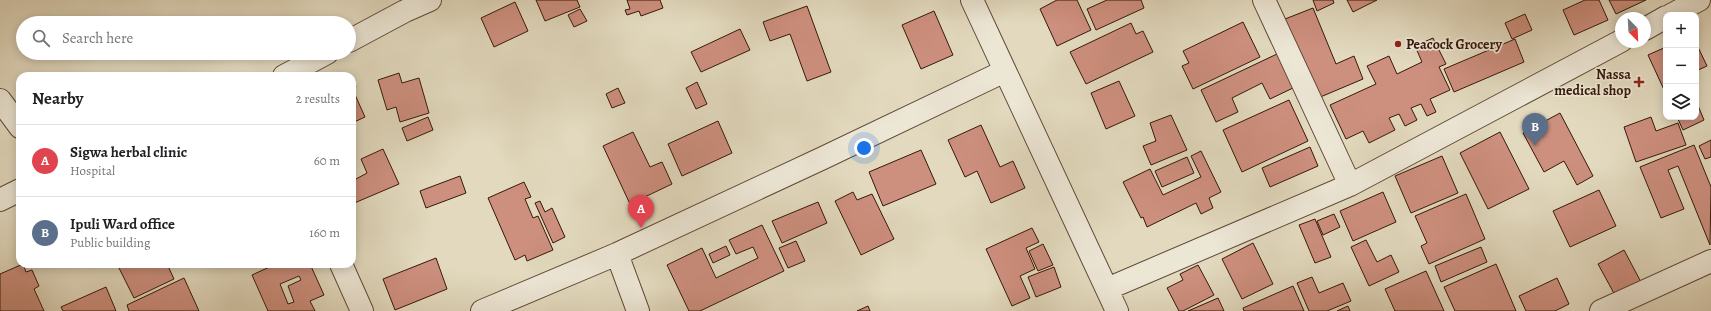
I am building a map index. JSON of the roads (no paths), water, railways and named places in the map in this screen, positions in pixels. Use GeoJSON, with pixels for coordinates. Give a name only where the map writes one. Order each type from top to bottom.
{"type":"FeatureCollection","features":[{"type":"Feature","properties":{"kind":"street"},"geometry":{"type":"LineString","coordinates":[[356,37],[405,11],[430,0]]}},
{"type":"Feature","properties":{"kind":"street"},"geometry":{"type":"LineString","coordinates":[[972,0],[1117,311]]}},
{"type":"Feature","properties":{"kind":"street"},"geometry":{"type":"LineString","coordinates":[[1264,0],[1350,185]]}},
{"type":"Feature","properties":{"kind":"street"},"geometry":{"type":"LineString","coordinates":[[1676,12],[1699,0]]}},
{"type":"Feature","properties":{"kind":"street"},"geometry":{"type":"LineString","coordinates":[[1651,25],[1663,19]]}},
{"type":"Feature","properties":{"kind":"street"},"geometry":{"type":"LineString","coordinates":[[1107,289],[1350,185],[1615,44]]}},
{"type":"Feature","properties":{"kind":"street"},"geometry":{"type":"LineString","coordinates":[[291,72],[314,60]]}},
{"type":"Feature","properties":{"kind":"street"},"geometry":{"type":"LineString","coordinates":[[482,311],[617,254],[1005,71]]}},
{"type":"Feature","properties":{"kind":"street"},"geometry":{"type":"LineString","coordinates":[[0,100],[16,122]]}},
{"type":"Feature","properties":{"kind":"street"},"geometry":{"type":"LineString","coordinates":[[0,200],[16,192]]}},
{"type":"Feature","properties":{"kind":"street"},"geometry":{"type":"LineString","coordinates":[[617,254],[638,311]]}},
{"type":"Feature","properties":{"kind":"street"},"geometry":{"type":"LineString","coordinates":[[1601,311],[1711,261]]}},
{"type":"Feature","properties":{"kind":"street"},"geometry":{"type":"LineString","coordinates":[[343,268],[362,311]]}},
{"type":"Feature","properties":{"kind":"place","name":"Peacock Grocery"},"geometry":{"type":"Point","coordinates":[1398,44]}},
{"type":"Feature","properties":{"kind":"place","name":"Nassa medical shop"},"geometry":{"type":"Point","coordinates":[1639,82]}},
{"type":"Feature","properties":{"kind":"place","name":"Ipuli Ward office"},"geometry":{"type":"Point","coordinates":[1535,146]}},
{"type":"Feature","properties":{"kind":"place","name":"Sigwa herbal clinic"},"geometry":{"type":"Point","coordinates":[641,228]}}]}
